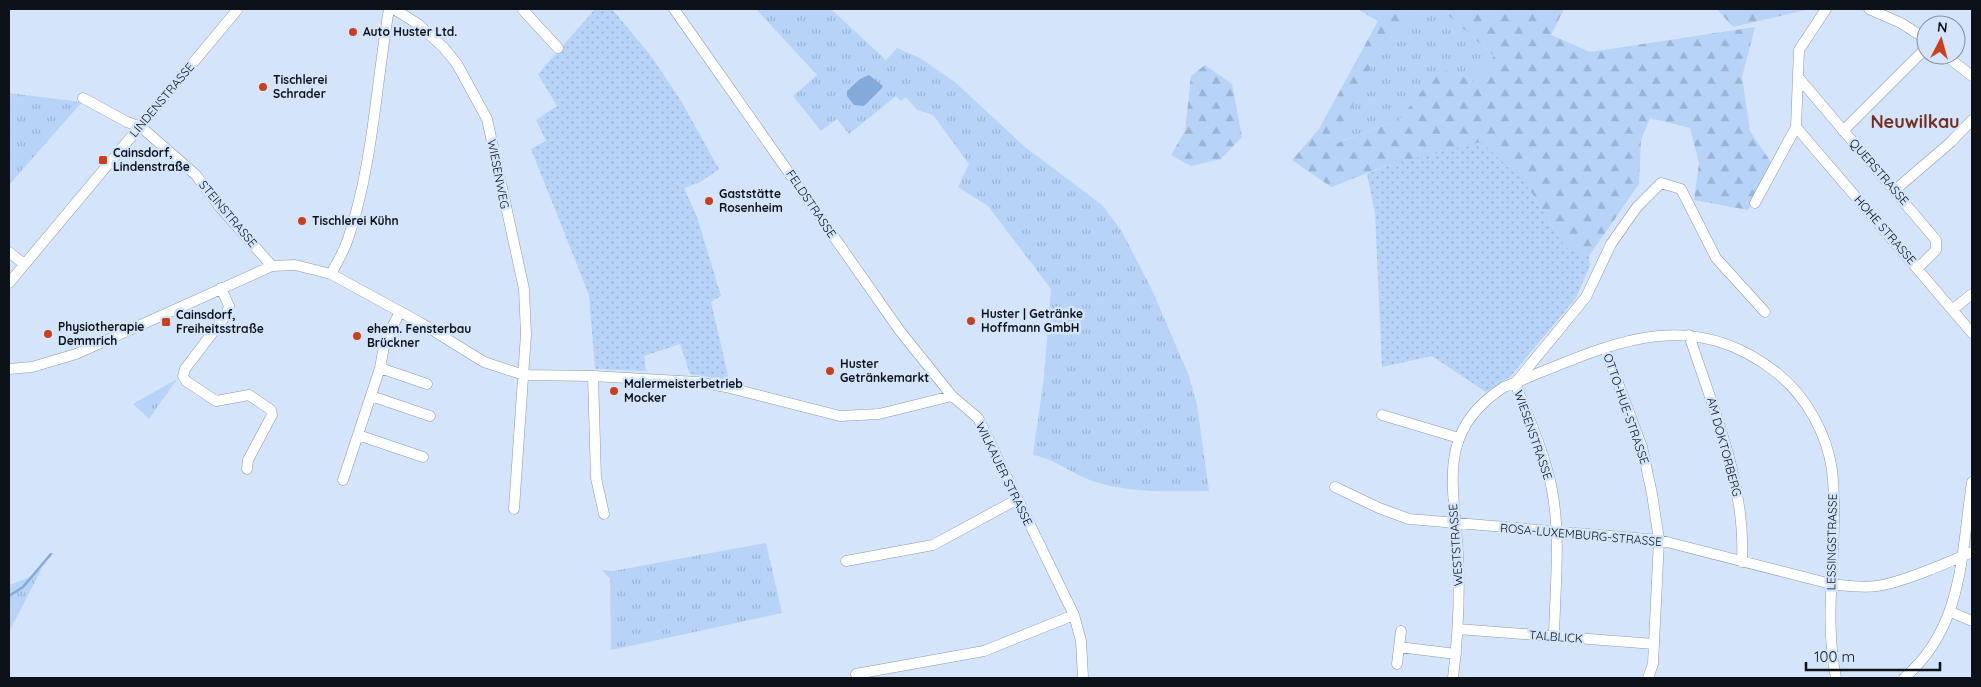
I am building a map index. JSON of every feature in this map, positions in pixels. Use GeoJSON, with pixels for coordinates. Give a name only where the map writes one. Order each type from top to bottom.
{"type":"FeatureCollection","features":[{"type":"Feature","properties":{"kind":"street","name":"LINDENSTRASSE"},"geometry":{"type":"LineString","coordinates":[[9,283],[238,9]]}},
{"type":"Feature","properties":{"kind":"street"},"geometry":{"type":"LineString","coordinates":[[331,274],[348,241],[358,204],[371,142],[389,9]]}},
{"type":"Feature","properties":{"kind":"street","name":"WIESENWEG"},"geometry":{"type":"LineString","coordinates":[[394,9],[418,24],[457,64],[487,119],[524,289],[526,334],[514,509]]}},
{"type":"Feature","properties":{"kind":"street"},"geometry":{"type":"LineString","coordinates":[[522,9],[558,48]]}},
{"type":"Feature","properties":{"kind":"street","name":"FELDSTRASSE"},"geometry":{"type":"LineString","coordinates":[[674,9],[867,286],[952,396]]}},
{"type":"Feature","properties":{"kind":"street"},"geometry":{"type":"LineString","coordinates":[[1755,203],[1796,127],[1799,50],[1826,9]]}},
{"type":"Feature","properties":{"kind":"street"},"geometry":{"type":"LineString","coordinates":[[1869,9],[1901,22],[1916,32]]}},
{"type":"Feature","properties":{"kind":"street"},"geometry":{"type":"LineString","coordinates":[[1843,131],[1916,58]]}},
{"type":"Feature","properties":{"kind":"street"},"geometry":{"type":"LineString","coordinates":[[1958,65],[1972,76]]}},
{"type":"Feature","properties":{"kind":"street","name":"QUERSTRASSE"},"geometry":{"type":"LineString","coordinates":[[1798,77],[1936,240],[1936,250],[1918,268]]}},
{"type":"Feature","properties":{"kind":"street","name":"STEINSTRASSE"},"geometry":{"type":"LineString","coordinates":[[83,98],[127,122],[141,127],[196,175],[219,206],[272,266]]}},
{"type":"Feature","properties":{"kind":"street"},"geometry":{"type":"LineString","coordinates":[[1895,190],[1952,142],[1972,120]]}},
{"type":"Feature","properties":{"kind":"street","name":"HOHE STRASSE"},"geometry":{"type":"LineString","coordinates":[[1796,127],[1972,333]]}},
{"type":"Feature","properties":{"kind":"street"},"geometry":{"type":"LineString","coordinates":[[1515,383],[1586,297],[1611,244],[1636,207],[1661,183],[1681,189],[1716,258],[1765,312]]}},
{"type":"Feature","properties":{"kind":"street"},"geometry":{"type":"LineString","coordinates":[[9,252],[24,264]]}},
{"type":"Feature","properties":{"kind":"street"},"geometry":{"type":"LineString","coordinates":[[9,369],[32,367],[76,354],[272,266],[295,265],[331,274],[484,362],[524,375],[593,376],[696,382],[726,387],[840,416],[879,414],[952,396]]}},
{"type":"Feature","properties":{"kind":"street"},"geometry":{"type":"LineString","coordinates":[[221,288],[229,306],[226,315],[185,369],[183,376],[186,381],[216,401],[249,395],[271,410],[272,415],[248,460],[247,469]]}},
{"type":"Feature","properties":{"kind":"street"},"geometry":{"type":"LineString","coordinates":[[1953,309],[1972,294]]}},
{"type":"Feature","properties":{"kind":"street"},"geometry":{"type":"LineString","coordinates":[[343,480],[380,368],[385,341],[400,312]]}},
{"type":"Feature","properties":{"kind":"street","name":"LESSINGSTRASSE"},"geometry":{"type":"LineString","coordinates":[[1515,383],[1635,338],[1689,335],[1726,343],[1744,351],[1789,382],[1807,406],[1824,441],[1832,469],[1834,508],[1829,637],[1836,678]]}},
{"type":"Feature","properties":{"kind":"street","name":"AM DOKTORBERG"},"geometry":{"type":"LineString","coordinates":[[1689,335],[1715,410],[1735,480],[1742,533],[1742,562]]}},
{"type":"Feature","properties":{"kind":"street","name":"OTTO-HUE-STRASSE"},"geometry":{"type":"LineString","coordinates":[[1605,348],[1642,447],[1652,494],[1658,540],[1653,664],[1648,678]]}},
{"type":"Feature","properties":{"kind":"street"},"geometry":{"type":"LineString","coordinates":[[380,368],[427,384]]}},
{"type":"Feature","properties":{"kind":"street"},"geometry":{"type":"LineString","coordinates":[[593,376],[596,478],[604,514]]}},
{"type":"Feature","properties":{"kind":"street","name":"WESTSTRASSE"},"geometry":{"type":"LineString","coordinates":[[1453,678],[1458,629],[1458,556],[1453,459],[1459,438],[1487,398],[1515,383]]}},
{"type":"Feature","properties":{"kind":"street","name":"WIESENSTRASSE"},"geometry":{"type":"LineString","coordinates":[[1515,383],[1547,468],[1557,532],[1554,637]]}},
{"type":"Feature","properties":{"kind":"street"},"geometry":{"type":"LineString","coordinates":[[371,396],[430,416]]}},
{"type":"Feature","properties":{"kind":"street","name":"WILKAUER STRASSE"},"geometry":{"type":"LineString","coordinates":[[952,396],[978,418],[1016,500],[1074,615],[1081,640],[1083,678]]}},
{"type":"Feature","properties":{"kind":"street"},"geometry":{"type":"LineString","coordinates":[[1382,415],[1459,438]]}},
{"type":"Feature","properties":{"kind":"street"},"geometry":{"type":"LineString","coordinates":[[358,435],[423,457]]}},
{"type":"Feature","properties":{"kind":"street"},"geometry":{"type":"LineString","coordinates":[[1904,678],[1921,663],[1939,639],[1951,612],[1967,554],[1972,482]]}},
{"type":"Feature","properties":{"kind":"street","name":"ROSA-LUXEMBURG-STRASSE"},"geometry":{"type":"LineString","coordinates":[[1335,487],[1378,508],[1409,519],[1658,540],[1831,584],[1860,588],[1879,586],[1967,554]]}},
{"type":"Feature","properties":{"kind":"street"},"geometry":{"type":"LineString","coordinates":[[846,561],[933,545],[1016,500]]}},
{"type":"Feature","properties":{"kind":"street"},"geometry":{"type":"LineString","coordinates":[[1951,612],[1972,621]]}},
{"type":"Feature","properties":{"kind":"street"},"geometry":{"type":"LineString","coordinates":[[856,674],[984,651],[1074,615]]}},
{"type":"Feature","properties":{"kind":"street","name":"TALBLICK"},"geometry":{"type":"LineString","coordinates":[[1458,629],[1654,644]]}},
{"type":"Feature","properties":{"kind":"street"},"geometry":{"type":"LineString","coordinates":[[1397,664],[1401,631]]}},
{"type":"Feature","properties":{"kind":"street"},"geometry":{"type":"LineString","coordinates":[[1399,647],[1456,654]]}},
{"type":"Feature","properties":{"kind":"green space"},"geometry":{"type":"Polygon","coordinates":[[[595,9],[612,9],[651,56],[681,101],[719,169],[699,183],[684,188],[697,217],[721,296],[711,302],[729,380],[690,374],[680,344],[644,356],[646,371],[595,369],[589,295],[531,149],[546,141],[536,120],[557,106],[538,74],[595,9]]]}},
{"type":"Feature","properties":{"kind":"green space"},"geometry":{"type":"Polygon","coordinates":[[[756,9],[831,9],[886,60],[897,48],[920,58],[956,83],[1025,147],[1102,205],[1121,230],[1152,290],[1189,376],[1197,405],[1209,491],[1149,491],[1119,488],[1090,480],[1055,462],[1033,455],[1044,377],[1051,289],[988,206],[958,187],[969,164],[933,115],[917,110],[906,97],[901,101],[896,96],[849,134],[837,119],[821,131],[793,96],[817,75],[756,9]]]}},
{"type":"Feature","properties":{"kind":"green space"},"geometry":{"type":"Polygon","coordinates":[[[1357,9],[1415,9],[1380,49],[1334,144],[1399,120],[1428,83],[1445,70],[1474,81],[1494,56],[1448,15],[1449,9],[1564,9],[1551,35],[1590,52],[1755,27],[1742,77],[1750,131],[1772,164],[1748,210],[1694,200],[1699,163],[1690,128],[1650,118],[1641,140],[1639,184],[1589,256],[1565,247],[1526,184],[1391,164],[1331,187],[1292,160],[1319,129],[1378,21],[1357,9]]]}},
{"type":"Feature","properties":{"kind":"green space"},"geometry":{"type":"Polygon","coordinates":[[[1415,9],[1449,9],[1448,15],[1494,56],[1474,81],[1428,83],[1399,120],[1333,144],[1380,49],[1415,9]]]}},
{"type":"Feature","properties":{"kind":"green space"},"geometry":{"type":"Polygon","coordinates":[[[1717,9],[1810,9],[1733,27],[1717,9]]]}},
{"type":"Feature","properties":{"kind":"green space"},"geometry":{"type":"Polygon","coordinates":[[[1205,65],[1232,84],[1242,137],[1221,159],[1191,166],[1171,155],[1185,131],[1191,76],[1205,65]]]}},
{"type":"Feature","properties":{"kind":"green space"},"geometry":{"type":"Polygon","coordinates":[[[9,93],[82,102],[9,185],[9,93]]]}},
{"type":"Feature","properties":{"kind":"green space"},"geometry":{"type":"Polygon","coordinates":[[[1481,142],[1526,184],[1565,247],[1589,256],[1590,265],[1576,298],[1510,377],[1486,392],[1432,356],[1382,367],[1375,213],[1367,174],[1391,164],[1481,142]]]}},
{"type":"Feature","properties":{"kind":"green space"},"geometry":{"type":"Polygon","coordinates":[[[177,379],[149,419],[133,404],[177,379]]]}},
{"type":"Feature","properties":{"kind":"green space"},"geometry":{"type":"Polygon","coordinates":[[[766,543],[782,613],[611,650],[610,579],[602,570],[613,571],[766,543]]]}},
{"type":"Feature","properties":{"kind":"green space"},"geometry":{"type":"Polygon","coordinates":[[[42,568],[9,632],[9,585],[28,578],[42,568]]]}},
{"type":"Feature","properties":{"kind":"shaded area"},"geometry":{"type":"Polygon","coordinates":[[[869,75],[883,86],[864,106],[854,105],[847,96],[847,91],[860,79],[869,75]]]}},
{"type":"Feature","properties":{"kind":"waterway"},"geometry":{"type":"LineString","coordinates":[[9,596],[23,587],[51,554]]}},
{"type":"Feature","properties":{"kind":"place","name":"Auto Huster Ltd."},"geometry":{"type":"Point","coordinates":[353,32]}},
{"type":"Feature","properties":{"kind":"place","name":"Tischlerei Schrader"},"geometry":{"type":"Point","coordinates":[263,87]}},
{"type":"Feature","properties":{"kind":"place","name":"Cainsdorf, Lindenstraße"},"geometry":{"type":"Point","coordinates":[103,160]}},
{"type":"Feature","properties":{"kind":"place","name":"Gaststätte Rosenheim"},"geometry":{"type":"Point","coordinates":[709,201]}},
{"type":"Feature","properties":{"kind":"place","name":"Tischlerei Kühn"},"geometry":{"type":"Point","coordinates":[302,221]}},
{"type":"Feature","properties":{"kind":"place","name":"Huster | Getränke Hoffmann GmbH"},"geometry":{"type":"Point","coordinates":[971,321]}},
{"type":"Feature","properties":{"kind":"place","name":"Cainsdorf, Freiheitsstraße"},"geometry":{"type":"Point","coordinates":[166,322]}},
{"type":"Feature","properties":{"kind":"place","name":"Physiotherapie Demmrich"},"geometry":{"type":"Point","coordinates":[48,334]}},
{"type":"Feature","properties":{"kind":"place","name":"ehem. Fensterbau Brückner"},"geometry":{"type":"Point","coordinates":[357,336]}},
{"type":"Feature","properties":{"kind":"place","name":"Huster Getränkemarkt"},"geometry":{"type":"Point","coordinates":[830,371]}},
{"type":"Feature","properties":{"kind":"place","name":"Malermeisterbetrieb Mocker"},"geometry":{"type":"Point","coordinates":[614,391]}},
{"type":"Feature","properties":{"kind":"district","name":"Neuwilkau"},"geometry":{"type":"Point","coordinates":[1915,122]}}]}
